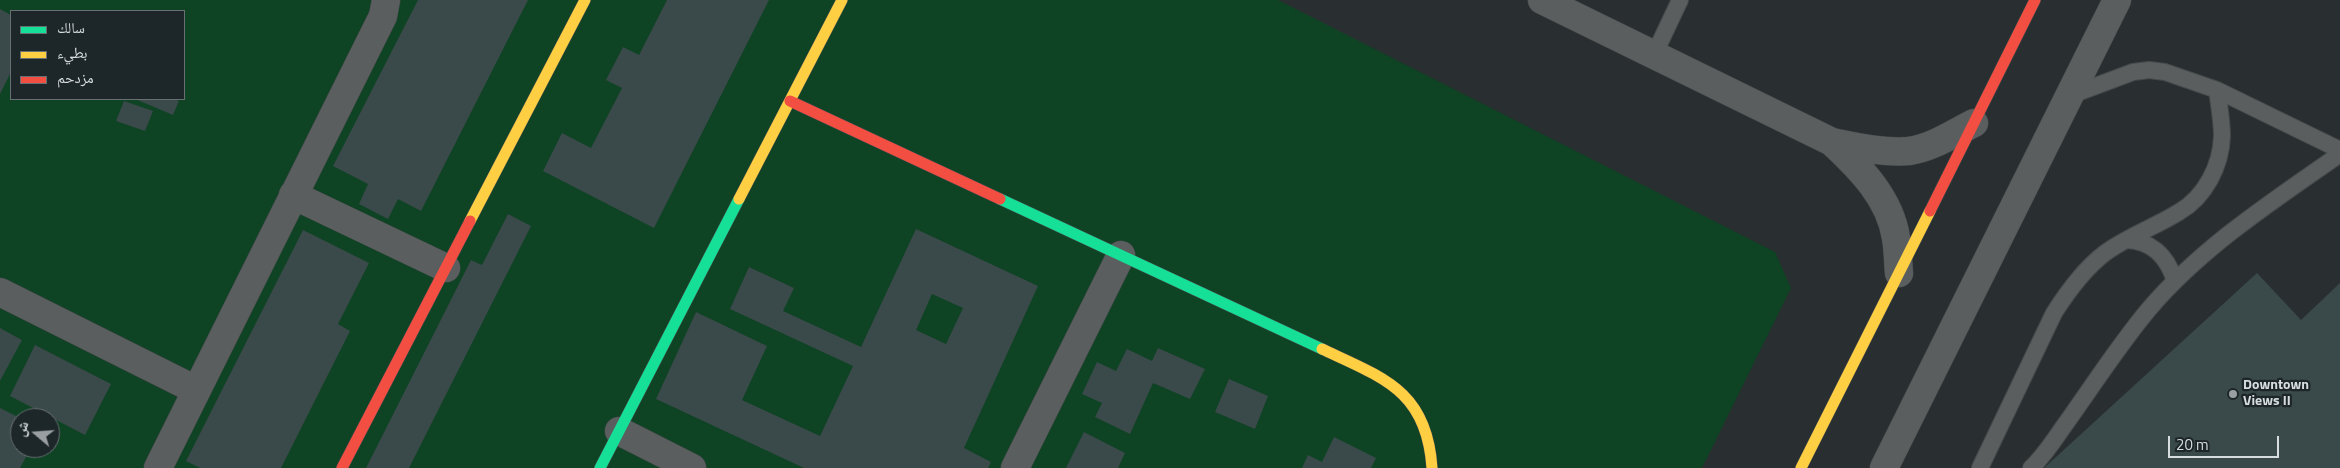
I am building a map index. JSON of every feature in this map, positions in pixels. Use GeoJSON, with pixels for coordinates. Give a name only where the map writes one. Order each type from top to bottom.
{"type":"FeatureCollection","features":[{"type":"Feature","properties":{"kind":"street"},"geometry":{"type":"LineString","coordinates":[[158,468],[383,16],[386,0]]}},
{"type":"Feature","properties":{"kind":"street"},"geometry":{"type":"LineString","coordinates":[[342,468],[585,0]]}},
{"type":"Feature","properties":{"kind":"street"},"geometry":{"type":"LineString","coordinates":[[600,468],[842,0]]}},
{"type":"Feature","properties":{"kind":"street"},"geometry":{"type":"LineString","coordinates":[[1542,0],[1832,142],[1870,149],[1910,150],[1939,141],[1974,123]]}},
{"type":"Feature","properties":{"kind":"street"},"geometry":{"type":"LineString","coordinates":[[1801,468],[2035,0]]}},
{"type":"Feature","properties":{"kind":"street"},"geometry":{"type":"LineString","coordinates":[[1884,468],[2117,0]]}},
{"type":"Feature","properties":{"kind":"street"},"geometry":{"type":"LineString","coordinates":[[790,100],[1373,373],[1400,390],[1419,415],[1431,445],[1432,468]]}},
{"type":"Feature","properties":{"kind":"street"},"geometry":{"type":"LineString","coordinates":[[1832,142],[1864,172],[1885,206],[1896,236],[1899,273]]}},
{"type":"Feature","properties":{"kind":"street"},"geometry":{"type":"LineString","coordinates":[[294,195],[446,268]]}},
{"type":"Feature","properties":{"kind":"street"},"geometry":{"type":"LineString","coordinates":[[1015,468],[1121,255]]}},
{"type":"Feature","properties":{"kind":"street"},"geometry":{"type":"LineString","coordinates":[[0,292],[196,390]]}},
{"type":"Feature","properties":{"kind":"street"},"geometry":{"type":"LineString","coordinates":[[619,432],[692,468]]}},
{"type":"Feature","properties":{"kind":"lane"},"geometry":{"type":"LineString","coordinates":[[1654,55],[1680,0]]}},
{"type":"Feature","properties":{"kind":"lane"},"geometry":{"type":"LineString","coordinates":[[2031,468],[2102,374],[2124,341],[2175,281],[2205,252],[2238,226],[2340,152],[2217,90],[2165,72],[2149,70],[2133,72],[2069,96]]}},
{"type":"Feature","properties":{"kind":"lane"},"geometry":{"type":"LineString","coordinates":[[1980,468],[2054,314],[2085,272],[2104,254],[2126,240],[2180,212],[2195,200],[2207,184],[2216,169],[2222,134],[2217,90]]}},
{"type":"Feature","properties":{"kind":"lane"},"geometry":{"type":"LineString","coordinates":[[2126,240],[2139,240],[2152,246],[2170,267],[2175,281]]}},
{"type":"Feature","properties":{"kind":"green space"},"geometry":{"type":"Polygon","coordinates":[[[0,0],[1278,0],[1775,252],[1791,288],[1702,468],[0,468],[0,0]]]}},
{"type":"Feature","properties":{"kind":"building"},"geometry":{"type":"Polygon","coordinates":[[[418,0],[528,0],[421,211],[398,199],[388,219],[359,204],[368,184],[333,166],[418,0]]]}},
{"type":"Feature","properties":{"kind":"building"},"geometry":{"type":"Polygon","coordinates":[[[667,0],[769,0],[654,228],[543,171],[562,133],[591,148],[622,88],[606,80],[623,47],[639,55],[667,0]]]}},
{"type":"Feature","properties":{"kind":"building"},"geometry":{"type":"Polygon","coordinates":[[[0,9],[10,14],[10,74],[0,94],[0,9]]]}},
{"type":"Feature","properties":{"kind":"building"},"geometry":{"type":"Polygon","coordinates":[[[137,100],[179,101],[173,115],[137,100]]]}},
{"type":"Feature","properties":{"kind":"building"},"geometry":{"type":"Polygon","coordinates":[[[124,101],[153,111],[145,131],[116,121],[124,101]]]}},
{"type":"Feature","properties":{"kind":"building"},"geometry":{"type":"Polygon","coordinates":[[[508,214],[531,226],[409,468],[366,468],[471,260],[482,265],[508,214]]]}},
{"type":"Feature","properties":{"kind":"building"},"geometry":{"type":"Polygon","coordinates":[[[916,229],[1038,286],[964,448],[991,462],[988,468],[804,468],[656,399],[696,312],[767,346],[742,400],[820,436],[853,366],[730,309],[749,267],[794,288],[783,311],[861,347],[916,229]],[[932,294],[916,330],[946,344],[963,308],[932,294]]]}},
{"type":"Feature","properties":{"kind":"building"},"geometry":{"type":"Polygon","coordinates":[[[303,230],[369,263],[338,324],[350,331],[281,468],[200,468],[186,461],[303,230]]]}},
{"type":"Feature","properties":{"kind":"building","name":"Downtown Views II"},"geometry":{"type":"Polygon","coordinates":[[[2257,273],[2301,320],[2340,283],[2340,468],[2044,468],[2257,273]]]}},
{"type":"Feature","properties":{"kind":"building"},"geometry":{"type":"Polygon","coordinates":[[[0,328],[22,340],[0,381],[0,328]]]}},
{"type":"Feature","properties":{"kind":"building"},"geometry":{"type":"Polygon","coordinates":[[[35,345],[111,384],[85,435],[60,422],[60,408],[33,408],[10,396],[35,345]]]}},
{"type":"Feature","properties":{"kind":"building"},"geometry":{"type":"Polygon","coordinates":[[[1158,348],[1205,369],[1190,399],[1153,383],[1130,434],[1095,417],[1102,403],[1082,394],[1097,362],[1116,371],[1127,349],[1152,361],[1158,348]]]}},
{"type":"Feature","properties":{"kind":"building"},"geometry":{"type":"Polygon","coordinates":[[[1229,379],[1268,396],[1255,429],[1215,412],[1229,379]]]}},
{"type":"Feature","properties":{"kind":"building"},"geometry":{"type":"Polygon","coordinates":[[[0,408],[10,413],[10,458],[26,458],[20,468],[0,468],[0,408]]]}},
{"type":"Feature","properties":{"kind":"building"},"geometry":{"type":"Polygon","coordinates":[[[1084,432],[1125,453],[1118,468],[1066,468],[1084,432]]]}},
{"type":"Feature","properties":{"kind":"building"},"geometry":{"type":"Polygon","coordinates":[[[1334,437],[1376,458],[1371,468],[1302,468],[1308,455],[1322,462],[1334,437]]]}},
{"type":"Feature","properties":{"kind":"traffic: fast"},"geometry":{"type":"LineString","coordinates":[[600,468],[739,199]]}},
{"type":"Feature","properties":{"kind":"traffic: fast"},"geometry":{"type":"LineString","coordinates":[[1000,199],[1322,349]]}},
{"type":"Feature","properties":{"kind":"traffic: slow"},"geometry":{"type":"LineString","coordinates":[[470,221],[585,0]]}},
{"type":"Feature","properties":{"kind":"traffic: slow"},"geometry":{"type":"LineString","coordinates":[[739,199],[842,0]]}},
{"type":"Feature","properties":{"kind":"traffic: slow"},"geometry":{"type":"LineString","coordinates":[[1801,468],[1930,211]]}},
{"type":"Feature","properties":{"kind":"traffic: slow"},"geometry":{"type":"LineString","coordinates":[[1322,349],[1383,379],[1411,404],[1421,421],[1428,442],[1432,468]]}},
{"type":"Feature","properties":{"kind":"traffic: jam"},"geometry":{"type":"LineString","coordinates":[[1930,211],[2035,0]]}},
{"type":"Feature","properties":{"kind":"traffic: jam"},"geometry":{"type":"LineString","coordinates":[[790,101],[1000,199]]}},
{"type":"Feature","properties":{"kind":"traffic: jam"},"geometry":{"type":"LineString","coordinates":[[342,468],[470,221]]}},
{"type":"Feature","properties":{"kind":"place","name":"Downtown Views II"},"geometry":{"type":"Point","coordinates":[2233,394]}}]}
